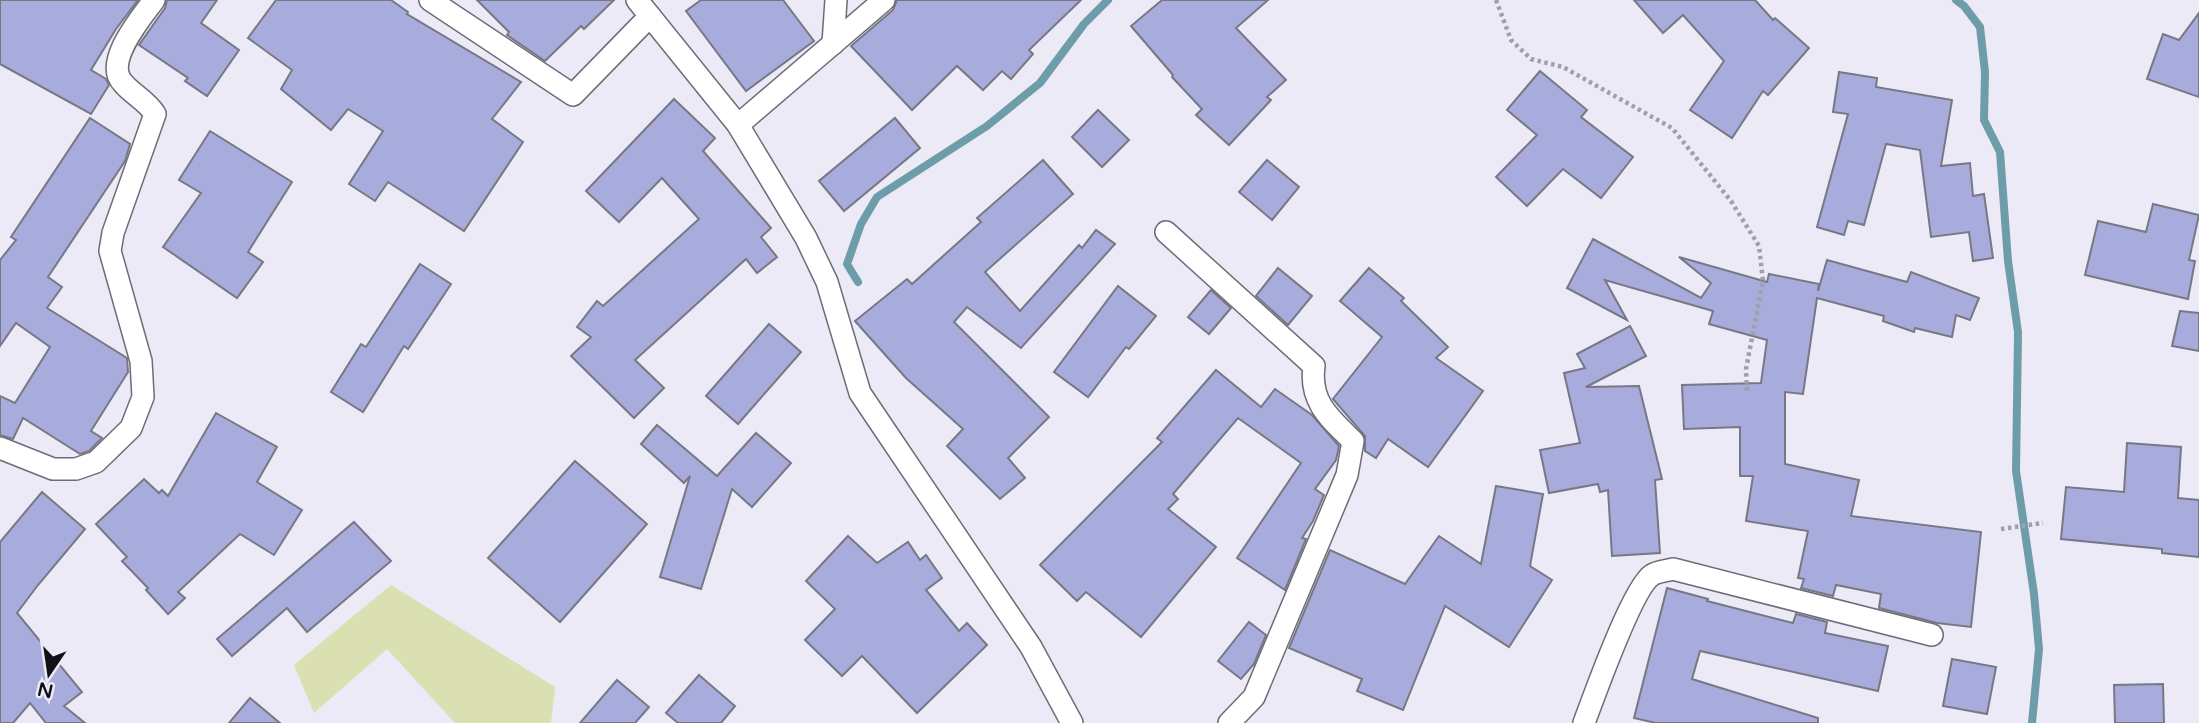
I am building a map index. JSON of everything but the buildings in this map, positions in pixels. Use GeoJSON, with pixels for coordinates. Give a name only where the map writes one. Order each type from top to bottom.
{"type":"FeatureCollection","features":[{"type":"Feature","properties":{"kind":"street"},"geometry":{"type":"LineString","coordinates":[[0,448],[53,469],[76,469],[96,462],[131,428],[143,397],[141,361],[110,251],[113,233],[155,114],[148,103],[122,83],[117,67],[120,52],[153,0]]}},
{"type":"Feature","properties":{"kind":"street"},"geometry":{"type":"LineString","coordinates":[[430,0],[573,95],[644,8],[738,125],[806,238],[827,282],[860,393],[1031,647],[1072,723]]}},
{"type":"Feature","properties":{"kind":"street"},"geometry":{"type":"LineString","coordinates":[[833,44],[836,0]]}},
{"type":"Feature","properties":{"kind":"street"},"geometry":{"type":"LineString","coordinates":[[738,125],[884,0]]}},
{"type":"Feature","properties":{"kind":"street"},"geometry":{"type":"LineString","coordinates":[[1166,232],[1314,366],[1314,393],[1320,404],[1353,441],[1347,475],[1254,697],[1229,723]]}},
{"type":"Feature","properties":{"kind":"street"},"geometry":{"type":"LineString","coordinates":[[1584,723],[1642,584],[1654,573],[1673,569],[1932,635]]}},
{"type":"Feature","properties":{"kind":"path"},"geometry":{"type":"LineString","coordinates":[[1496,0],[1511,40],[1531,59],[1563,67],[1672,128],[1731,201],[1759,246],[1763,281],[1746,369],[1747,394]]}},
{"type":"Feature","properties":{"kind":"path"},"geometry":{"type":"LineString","coordinates":[[2001,529],[2043,523]]}},
{"type":"Feature","properties":{"kind":"green space"},"geometry":{"type":"Polygon","coordinates":[[[391,585],[555,687],[551,723],[455,723],[387,649],[314,713],[294,665],[391,585]]]}},
{"type":"Feature","properties":{"kind":"waterway"},"geometry":{"type":"LineString","coordinates":[[858,282],[847,264],[861,224],[877,197],[987,126],[1040,83],[1084,24],[1108,0]]}},
{"type":"Feature","properties":{"kind":"waterway"},"geometry":{"type":"LineString","coordinates":[[1956,0],[1980,27],[1985,72],[1984,120],[2000,152],[2008,261],[2018,332],[2016,471],[2039,649],[2032,723]]}}]}
